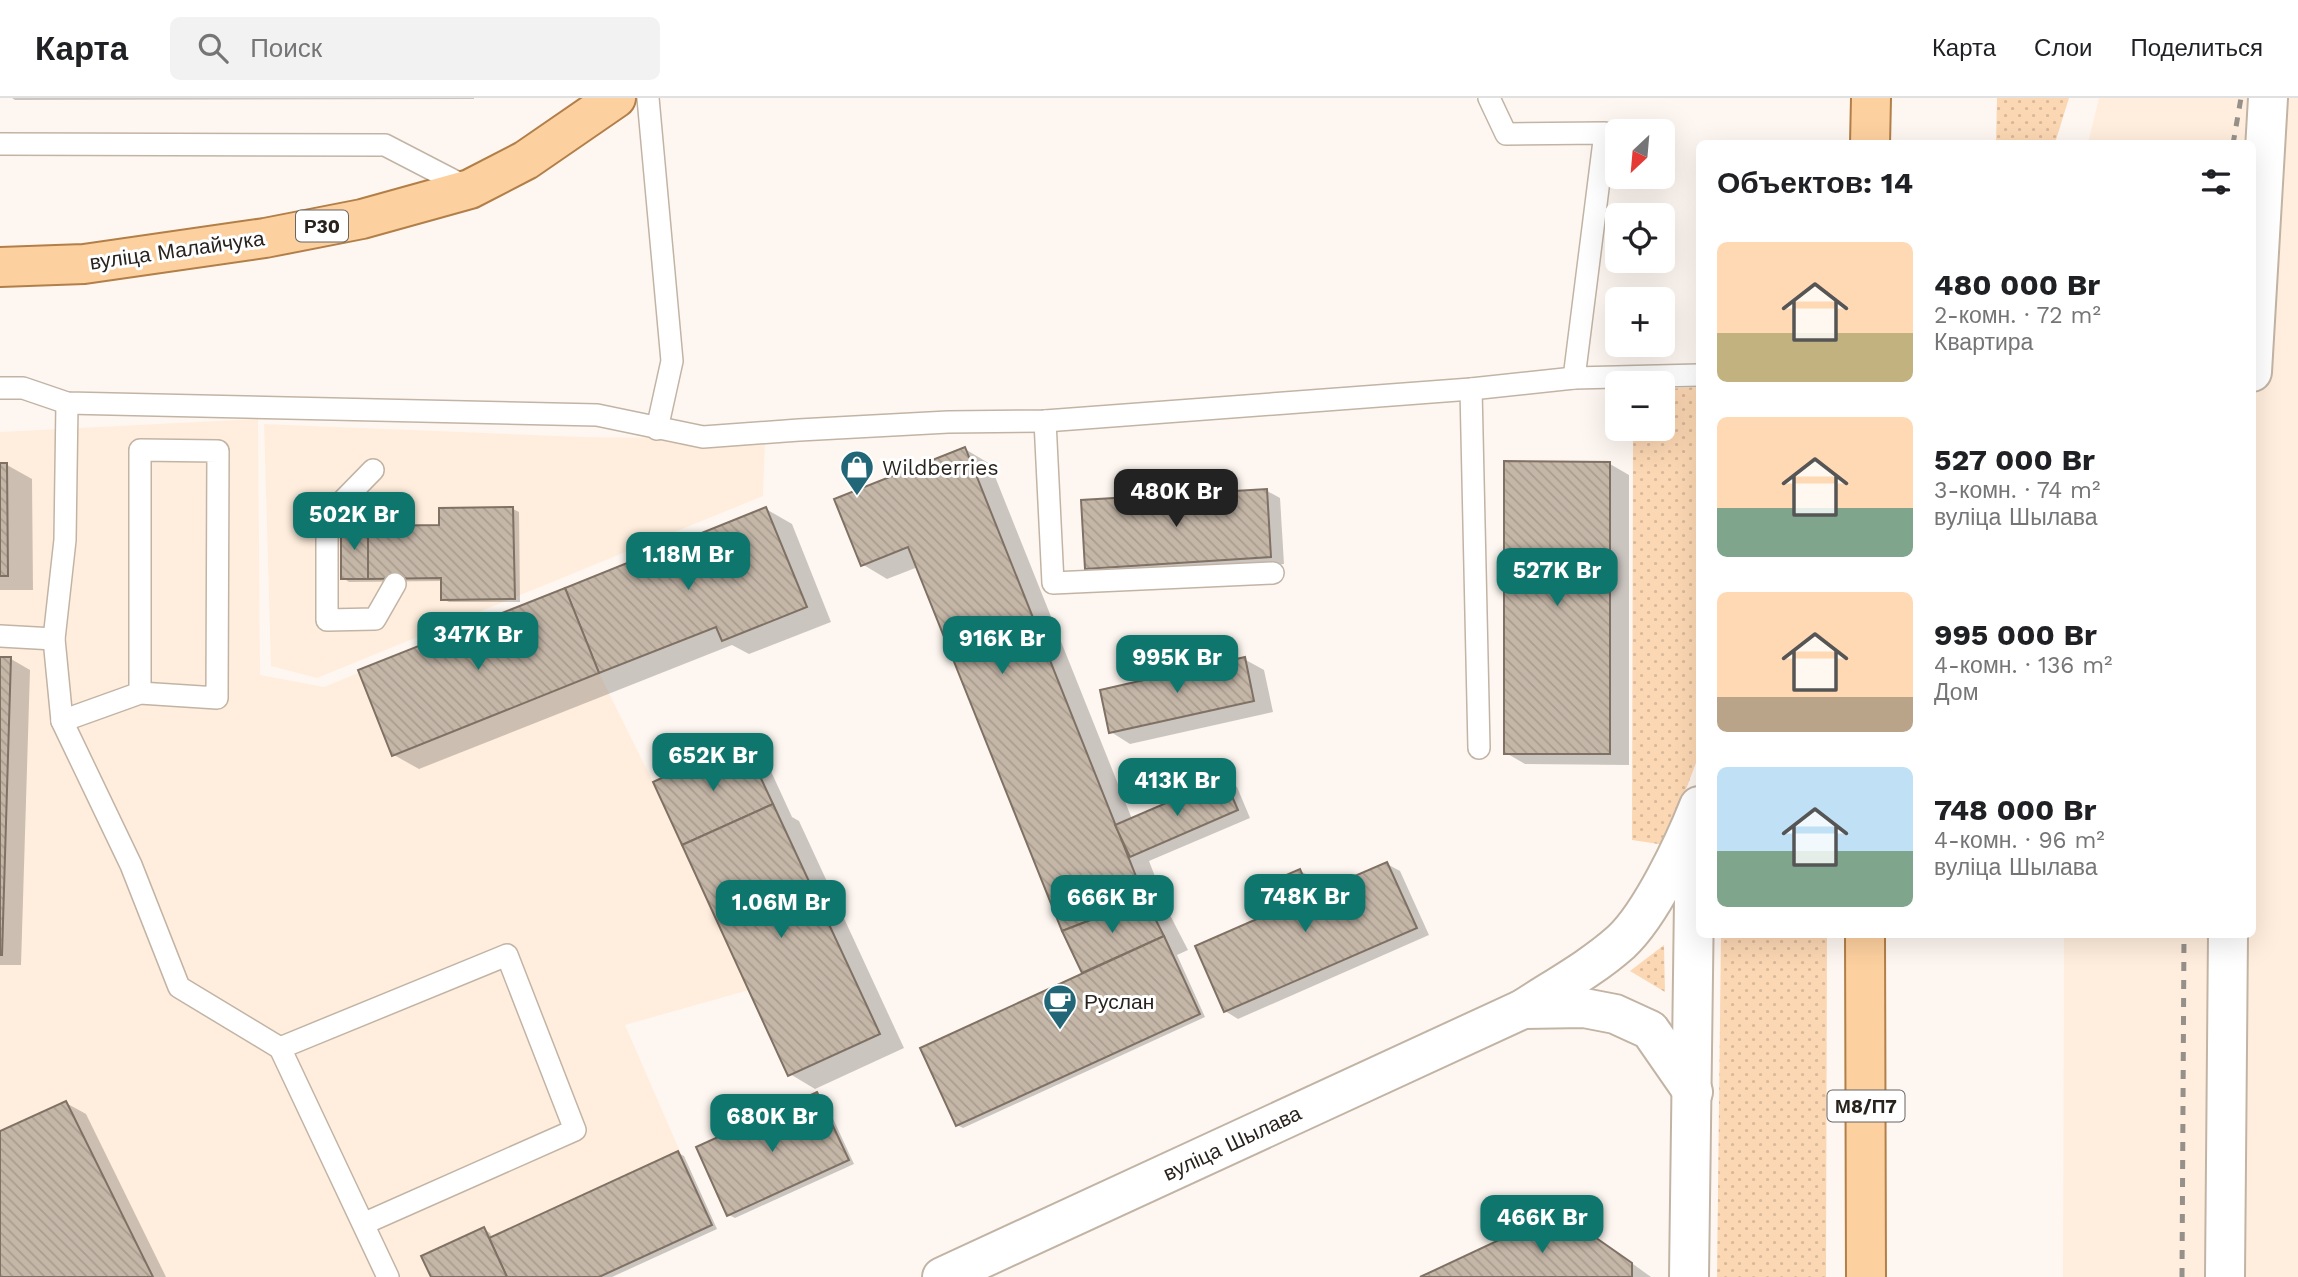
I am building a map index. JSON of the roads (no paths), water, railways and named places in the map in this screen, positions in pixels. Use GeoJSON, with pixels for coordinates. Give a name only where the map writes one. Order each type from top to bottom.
{"type":"FeatureCollection","features":[{"type":"Feature","properties":{"kind":"main road","name":"вуліца Малайчука"},"geometry":{"type":"LineString","coordinates":[[0,267],[84,264],[265,237],[362,219],[470,189],[526,160],[616,98]]}},
{"type":"Feature","properties":{"kind":"main road"},"geometry":{"type":"LineString","coordinates":[[1870,140],[1871,98]]}},
{"type":"Feature","properties":{"kind":"main road","name":"М8/П7"},"geometry":{"type":"LineString","coordinates":[[1866,938],[1866,1277]]}},
{"type":"Feature","properties":{"kind":"street"},"geometry":{"type":"LineString","coordinates":[[2256,304],[2268,98]]}},
{"type":"Feature","properties":{"kind":"street","name":"вуліца Шылава"},"geometry":{"type":"LineString","coordinates":[[942,1277],[1523,1009],[1582,971],[1622,940],[1648,907],[1696,813]]}},
{"type":"Feature","properties":{"kind":"street","name":"вуліца Шылава"},"geometry":{"type":"LineString","coordinates":[[1689,1277],[1696,881]]}},
{"type":"Feature","properties":{"kind":"street"},"geometry":{"type":"LineString","coordinates":[[2225,1277],[2228,938]]}},
{"type":"Feature","properties":{"kind":"street","name":"вуліца Шылава"},"geometry":{"type":"LineString","coordinates":[[1523,1009],[1584,1008],[1615,1014],[1650,1030],[1693,1092]]}},
{"type":"Feature","properties":{"kind":"lane"},"geometry":{"type":"LineString","coordinates":[[648,98],[672,361],[657,429]]}},
{"type":"Feature","properties":{"kind":"lane"},"geometry":{"type":"LineString","coordinates":[[1489,98],[1506,134],[1605,133],[1574,378]]}},
{"type":"Feature","properties":{"kind":"lane"},"geometry":{"type":"LineString","coordinates":[[0,145],[385,145],[470,189]]}},
{"type":"Feature","properties":{"kind":"lane"},"geometry":{"type":"LineString","coordinates":[[0,388],[23,388],[67,403],[597,415],[703,437],[907,424],[1045,421],[1471,389],[1574,378],[1696,375]]}},
{"type":"Feature","properties":{"kind":"lane"},"geometry":{"type":"LineString","coordinates":[[1471,389],[1479,748]]}},
{"type":"Feature","properties":{"kind":"lane"},"geometry":{"type":"LineString","coordinates":[[67,403],[65,540],[54,639],[62,721],[131,865],[179,987],[280,1048],[388,1277]]}},
{"type":"Feature","properties":{"kind":"lane"},"geometry":{"type":"LineString","coordinates":[[1045,421],[1053,583],[1273,572]]}},
{"type":"Feature","properties":{"kind":"lane"},"geometry":{"type":"LineString","coordinates":[[62,721],[140,693],[217,698],[218,451],[140,450],[140,693]]}},
{"type":"Feature","properties":{"kind":"lane"},"geometry":{"type":"LineString","coordinates":[[373,470],[327,517],[327,620],[375,619],[396,584]]}},
{"type":"Feature","properties":{"kind":"lane"},"geometry":{"type":"LineString","coordinates":[[0,636],[54,639]]}},
{"type":"Feature","properties":{"kind":"lane"},"geometry":{"type":"LineString","coordinates":[[280,1048],[507,956],[575,1130],[363,1224]]}},
{"type":"Feature","properties":{"kind":"railway"},"geometry":{"type":"LineString","coordinates":[[2234,140],[2241,98]]}},
{"type":"Feature","properties":{"kind":"railway"},"geometry":{"type":"LineString","coordinates":[[2182,1277],[2184,938]]}},
{"type":"Feature","properties":{"kind":"place","name":"Wildberries"},"geometry":{"type":"Point","coordinates":[857,497]}},
{"type":"Feature","properties":{"kind":"place","name":"Руслан"},"geometry":{"type":"Point","coordinates":[1060,1031]}}]}
